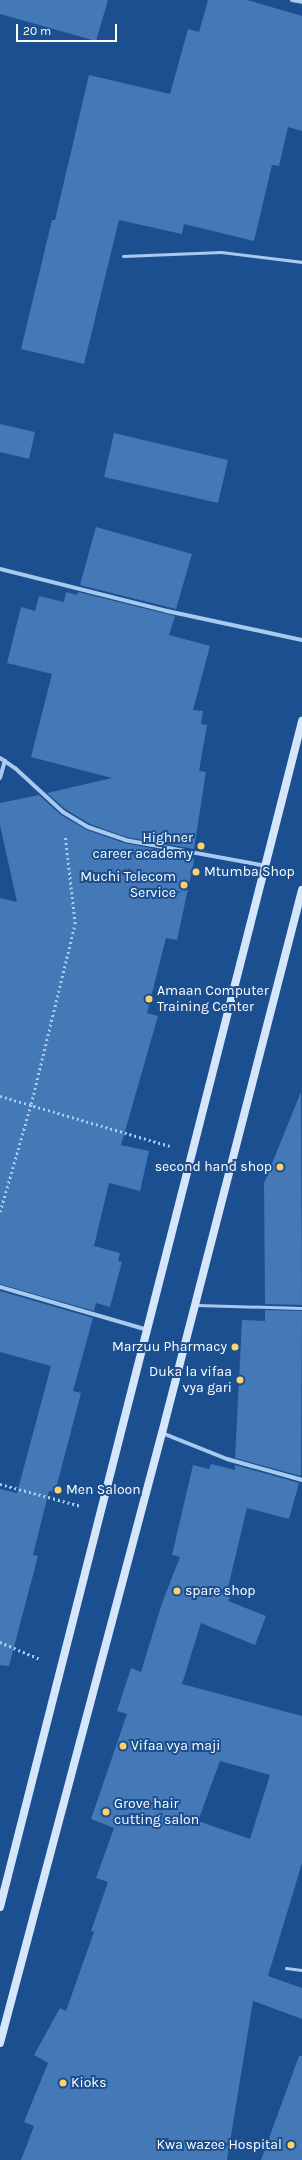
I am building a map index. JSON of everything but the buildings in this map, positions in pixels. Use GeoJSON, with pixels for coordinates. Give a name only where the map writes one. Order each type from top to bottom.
{"type":"FeatureCollection","features":[{"type":"Feature","properties":{"kind":"main road"},"geometry":{"type":"LineString","coordinates":[[0,1907],[302,721]]}},
{"type":"Feature","properties":{"kind":"main road"},"geometry":{"type":"LineString","coordinates":[[0,2043],[162,1433],[302,890]]}},
{"type":"Feature","properties":{"kind":"street"},"geometry":{"type":"LineString","coordinates":[[292,0],[302,2]]}},
{"type":"Feature","properties":{"kind":"street"},"geometry":{"type":"LineString","coordinates":[[0,569],[167,611],[302,640]]}},
{"type":"Feature","properties":{"kind":"street"},"geometry":{"type":"LineString","coordinates":[[0,758],[63,812],[88,827],[125,840],[266,866]]}},
{"type":"Feature","properties":{"kind":"street"},"geometry":{"type":"LineString","coordinates":[[0,778],[5,761]]}},
{"type":"Feature","properties":{"kind":"street"},"geometry":{"type":"LineString","coordinates":[[0,1287],[148,1330]]}},
{"type":"Feature","properties":{"kind":"street"},"geometry":{"type":"LineString","coordinates":[[162,1433],[226,1459],[302,1480]]}},
{"type":"Feature","properties":{"kind":"lane"},"geometry":{"type":"LineString","coordinates":[[123,256],[221,252],[302,262]]}},
{"type":"Feature","properties":{"kind":"lane"},"geometry":{"type":"LineString","coordinates":[[195,1305],[302,1308]]}},
{"type":"Feature","properties":{"kind":"lane"},"geometry":{"type":"LineString","coordinates":[[286,1968],[302,1970]]}},
{"type":"Feature","properties":{"kind":"path"},"geometry":{"type":"LineString","coordinates":[[0,1212],[32,1104],[75,924],[63,812]]}},
{"type":"Feature","properties":{"kind":"path"},"geometry":{"type":"LineString","coordinates":[[0,1096],[32,1104],[193,1153]]}},
{"type":"Feature","properties":{"kind":"path"},"geometry":{"type":"LineString","coordinates":[[0,1484],[101,1511]]}},
{"type":"Feature","properties":{"kind":"path"},"geometry":{"type":"LineString","coordinates":[[0,1642],[61,1668]]}},
{"type":"Feature","properties":{"kind":"place","name":"Highner career academy"},"geometry":{"type":"Point","coordinates":[201,846]}},
{"type":"Feature","properties":{"kind":"place","name":"Mtumba Shop"},"geometry":{"type":"Point","coordinates":[196,872]}},
{"type":"Feature","properties":{"kind":"place","name":"Muchi Telecom Service"},"geometry":{"type":"Point","coordinates":[184,885]}},
{"type":"Feature","properties":{"kind":"place","name":"Amaan Computer Training Center"},"geometry":{"type":"Point","coordinates":[149,999]}},
{"type":"Feature","properties":{"kind":"place","name":"second hand shop"},"geometry":{"type":"Point","coordinates":[280,1167]}},
{"type":"Feature","properties":{"kind":"place","name":"Marzuu Pharmacy"},"geometry":{"type":"Point","coordinates":[235,1347]}},
{"type":"Feature","properties":{"kind":"place","name":"Duka la vifaa vya gari"},"geometry":{"type":"Point","coordinates":[240,1380]}},
{"type":"Feature","properties":{"kind":"place","name":"Men Saloon"},"geometry":{"type":"Point","coordinates":[58,1490]}},
{"type":"Feature","properties":{"kind":"place","name":"spare shop"},"geometry":{"type":"Point","coordinates":[177,1591]}},
{"type":"Feature","properties":{"kind":"place","name":"Vifaa vya maji"},"geometry":{"type":"Point","coordinates":[123,1746]}},
{"type":"Feature","properties":{"kind":"place","name":"Grove hair cutting salon"},"geometry":{"type":"Point","coordinates":[106,1812]}},
{"type":"Feature","properties":{"kind":"place","name":"Kioks"},"geometry":{"type":"Point","coordinates":[63,2083]}},
{"type":"Feature","properties":{"kind":"place","name":"Kwa wazee Hospital"},"geometry":{"type":"Point","coordinates":[291,2145]}}]}
